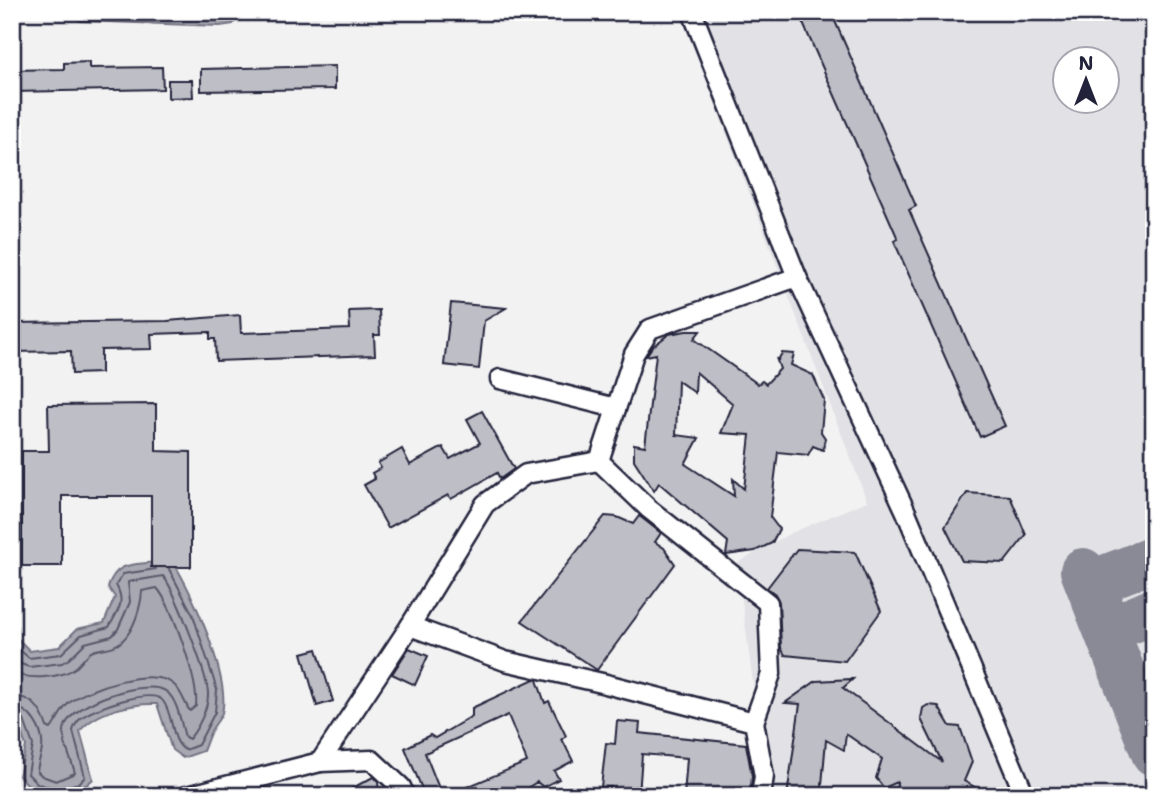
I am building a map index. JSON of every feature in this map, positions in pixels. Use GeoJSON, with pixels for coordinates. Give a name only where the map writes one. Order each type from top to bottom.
{"type":"FeatureCollection","features":[{"type":"Feature","properties":{"kind":"lane"},"geometry":{"type":"LineString","coordinates":[[692,12],[797,277],[906,512],[1025,796]]}},
{"type":"Feature","properties":{"kind":"lane"},"geometry":{"type":"LineString","coordinates":[[598,461],[634,354],[650,329],[797,277]]}},
{"type":"Feature","properties":{"kind":"lane"},"geometry":{"type":"LineString","coordinates":[[500,379],[616,408]]}},
{"type":"Feature","properties":{"kind":"lane"},"geometry":{"type":"LineString","coordinates":[[320,762],[410,626],[485,504],[526,474],[598,461]]}},
{"type":"Feature","properties":{"kind":"lane"},"geometry":{"type":"LineString","coordinates":[[598,461],[649,509],[768,603],[771,674],[754,722],[764,776],[761,796]]}},
{"type":"Feature","properties":{"kind":"lane"},"geometry":{"type":"LineString","coordinates":[[410,626],[505,661],[754,722]]}},
{"type":"Feature","properties":{"kind":"lane"},"geometry":{"type":"LineString","coordinates":[[187,796],[320,762],[372,760],[401,787],[405,796]]}},
{"type":"Feature","properties":{"kind":"shaded area"},"geometry":{"type":"Polygon","coordinates":[[[680,12],[1154,12],[1154,796],[768,796],[737,563],[791,533],[867,501],[680,12]]]}},
{"type":"Feature","properties":{"kind":"water"},"geometry":{"type":"Polygon","coordinates":[[[64,12],[240,12],[233,24],[220,26],[81,21],[64,12]]]}},
{"type":"Feature","properties":{"kind":"water"},"geometry":{"type":"Polygon","coordinates":[[[173,562],[181,575],[208,636],[221,679],[222,713],[203,751],[183,758],[172,750],[157,704],[126,707],[95,718],[80,731],[93,779],[88,784],[67,793],[36,791],[19,776],[26,746],[18,724],[12,721],[12,624],[17,638],[30,651],[59,647],[77,629],[104,623],[115,597],[108,587],[121,568],[173,562]]]}},
{"type":"Feature","properties":{"kind":"building"},"geometry":{"type":"Polygon","coordinates":[[[822,12],[831,12],[916,206],[909,210],[1005,426],[980,437],[894,241],[898,239],[802,21],[822,12]]]}},
{"type":"Feature","properties":{"kind":"building"},"geometry":{"type":"Polygon","coordinates":[[[89,62],[89,68],[162,67],[163,89],[12,92],[12,70],[64,69],[64,63],[89,62]]]}},
{"type":"Feature","properties":{"kind":"building"},"geometry":{"type":"Polygon","coordinates":[[[335,66],[335,89],[201,91],[201,69],[335,66]]]}},
{"type":"Feature","properties":{"kind":"building"},"geometry":{"type":"Polygon","coordinates":[[[168,80],[192,80],[193,97],[168,98],[168,80]]]}},
{"type":"Feature","properties":{"kind":"building"},"geometry":{"type":"Polygon","coordinates":[[[451,303],[506,308],[484,321],[479,369],[444,365],[451,303]]]}},
{"type":"Feature","properties":{"kind":"building"},"geometry":{"type":"Polygon","coordinates":[[[379,310],[380,335],[374,335],[375,355],[216,361],[215,339],[210,339],[210,332],[151,334],[152,349],[101,350],[101,373],[72,374],[71,351],[12,352],[12,323],[167,321],[240,315],[241,333],[350,329],[349,311],[379,310]]]}},
{"type":"Feature","properties":{"kind":"building"},"geometry":{"type":"Polygon","coordinates":[[[700,331],[694,339],[758,384],[762,381],[766,384],[780,369],[776,358],[778,360],[782,353],[794,354],[791,365],[813,375],[824,400],[821,432],[825,438],[823,450],[813,446],[808,455],[778,452],[770,517],[779,529],[772,543],[755,551],[726,555],[728,542],[659,483],[654,491],[634,460],[634,444],[645,446],[656,354],[646,356],[652,347],[669,334],[700,331]],[[696,372],[695,393],[678,381],[676,435],[699,438],[685,464],[734,496],[733,479],[744,489],[750,435],[721,433],[733,404],[696,372]]]}},
{"type":"Feature","properties":{"kind":"building"},"geometry":{"type":"Polygon","coordinates":[[[156,404],[156,451],[191,452],[191,567],[151,567],[151,496],[62,496],[62,566],[22,566],[22,451],[49,451],[48,405],[156,404]]]}},
{"type":"Feature","properties":{"kind":"building"},"geometry":{"type":"Polygon","coordinates":[[[482,411],[514,469],[500,479],[497,473],[451,499],[448,495],[388,528],[364,485],[375,479],[372,473],[381,468],[378,463],[402,449],[410,465],[443,447],[450,459],[480,443],[467,419],[482,411]]]}},
{"type":"Feature","properties":{"kind":"building"},"geometry":{"type":"Polygon","coordinates":[[[967,493],[1010,496],[1026,535],[1004,563],[962,561],[945,527],[967,493]]]}},
{"type":"Feature","properties":{"kind":"building"},"geometry":{"type":"Polygon","coordinates":[[[605,516],[617,517],[633,524],[639,516],[642,518],[661,533],[655,542],[664,548],[675,564],[597,670],[522,621],[605,516]]]}},
{"type":"Feature","properties":{"kind":"building"},"geometry":{"type":"Polygon","coordinates":[[[797,549],[855,552],[881,611],[845,661],[785,655],[781,648],[779,602],[775,594],[767,588],[797,549]]]}},
{"type":"Feature","properties":{"kind":"building"},"geometry":{"type":"Polygon","coordinates":[[[409,648],[428,656],[415,685],[392,674],[409,648]]]}},
{"type":"Feature","properties":{"kind":"building"},"geometry":{"type":"Polygon","coordinates":[[[317,649],[333,701],[317,706],[302,653],[317,649]]]}},
{"type":"Feature","properties":{"kind":"building"},"geometry":{"type":"Polygon","coordinates":[[[534,679],[537,680],[545,703],[549,701],[566,736],[562,739],[573,761],[554,771],[559,779],[543,787],[537,782],[514,796],[509,792],[491,796],[445,796],[527,762],[508,715],[425,753],[442,796],[425,796],[405,748],[430,735],[435,738],[472,716],[472,708],[534,679]]]}},
{"type":"Feature","properties":{"kind":"building"},"geometry":{"type":"Polygon","coordinates":[[[853,679],[843,688],[942,762],[921,719],[923,708],[928,705],[938,706],[950,726],[960,727],[972,762],[964,781],[991,796],[956,796],[925,790],[924,796],[896,796],[897,782],[884,788],[876,778],[882,759],[846,734],[844,750],[826,740],[821,796],[787,796],[800,704],[785,703],[816,681],[853,679]]]}},
{"type":"Feature","properties":{"kind":"building"},"geometry":{"type":"Polygon","coordinates":[[[617,721],[640,723],[639,733],[746,744],[752,776],[750,796],[684,796],[687,758],[642,754],[639,796],[610,796],[611,787],[601,787],[606,743],[615,744],[617,721]]]}},
{"type":"Feature","properties":{"kind":"building"},"geometry":{"type":"Polygon","coordinates":[[[373,777],[378,781],[379,796],[338,796],[373,777]]]}},
{"type":"Feature","properties":{"kind":"taxiway"},"geometry":{"type":"LineString","coordinates":[[1154,559],[1110,576],[1098,590],[1098,608],[1111,620],[1124,622],[1154,611]]}},
{"type":"Feature","properties":{"kind":"taxiway"},"geometry":{"type":"LineString","coordinates":[[1083,571],[1154,753]]}}]}
